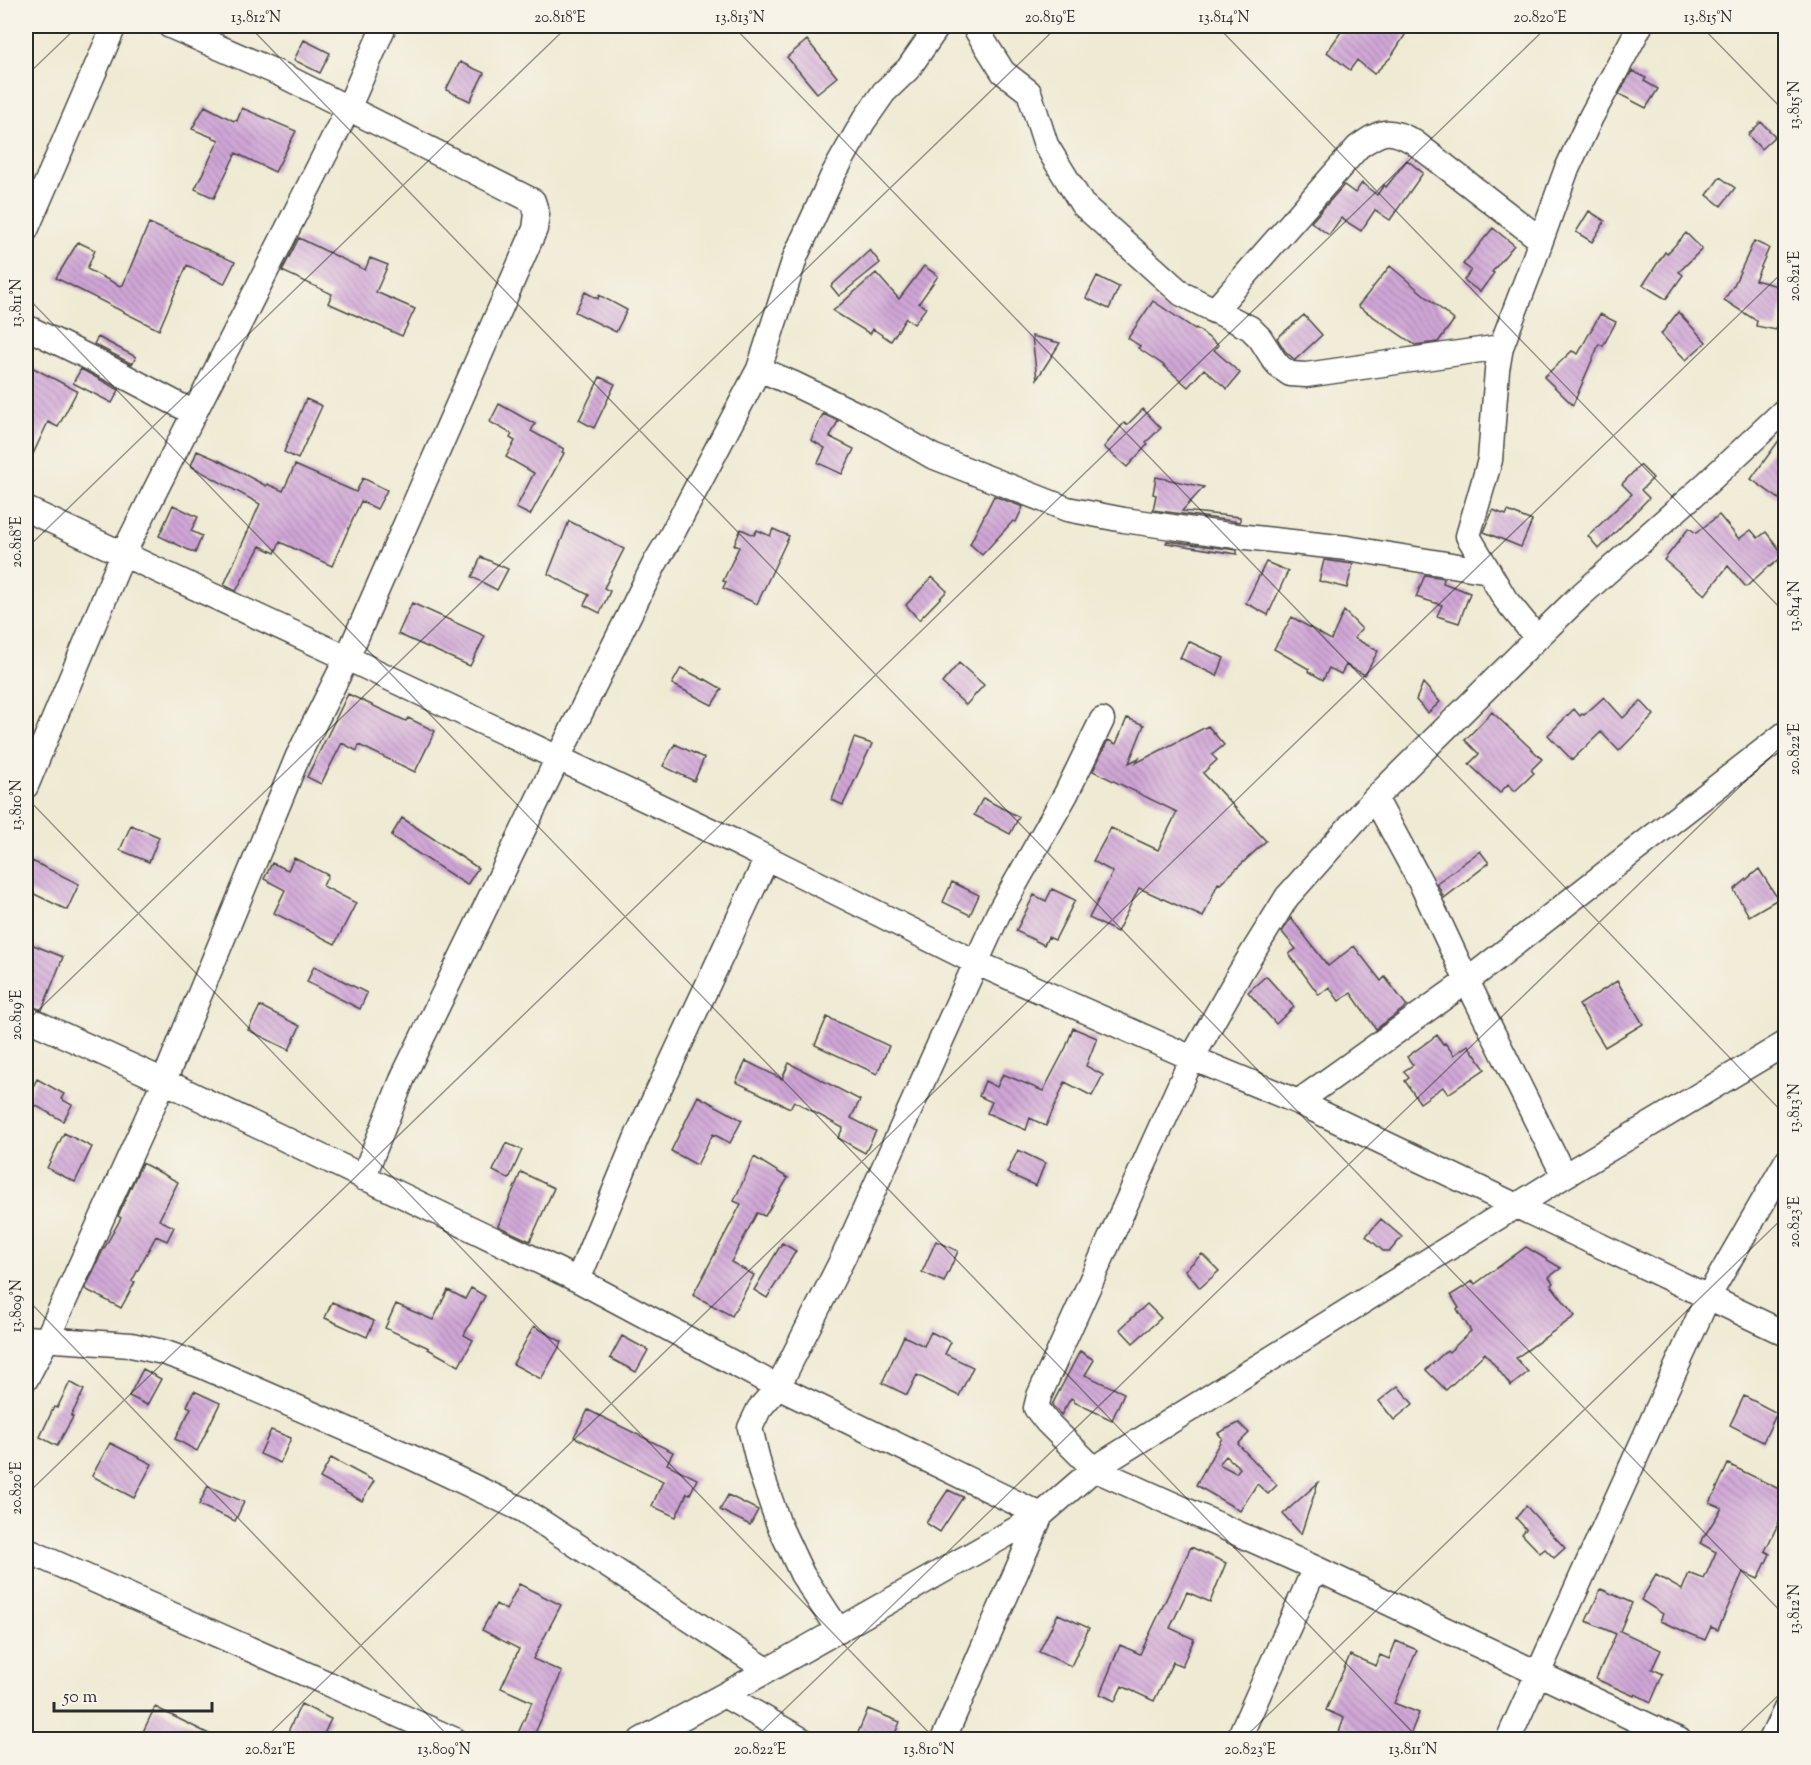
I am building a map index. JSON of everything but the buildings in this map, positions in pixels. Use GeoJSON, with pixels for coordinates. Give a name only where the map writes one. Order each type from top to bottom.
{"type":"FeatureCollection","features":[{"type":"Feature","properties":{"kind":"street"},"geometry":{"type":"LineString","coordinates":[[26,230],[114,26]]}},
{"type":"Feature","properties":{"kind":"street"},"geometry":{"type":"LineString","coordinates":[[26,1379],[36,1339],[165,1081],[298,756],[347,657],[535,229],[537,214],[533,201],[280,74],[170,26]]}},
{"type":"Feature","properties":{"kind":"street"},"geometry":{"type":"LineString","coordinates":[[26,786],[123,554],[348,109],[384,26]]}},
{"type":"Feature","properties":{"kind":"street"},"geometry":{"type":"LineString","coordinates":[[363,1178],[404,1075],[558,758],[655,563],[759,369],[796,255],[834,173],[863,122],[884,92],[908,69],[938,26]]}},
{"type":"Feature","properties":{"kind":"street"},"geometry":{"type":"LineString","coordinates":[[974,26],[1003,72],[1029,92],[1047,145],[1082,204],[1182,294],[1250,328],[1274,360],[1290,374],[1306,375],[1501,346]]}},
{"type":"Feature","properties":{"kind":"street"},"geometry":{"type":"LineString","coordinates":[[1537,638],[1505,599],[1468,536],[1490,460],[1501,346],[1570,160],[1640,26]]}},
{"type":"Feature","properties":{"kind":"street"},"geometry":{"type":"LineString","coordinates":[[1214,310],[1358,147],[1376,134],[1390,132],[1402,135],[1414,142],[1541,240]]}},
{"type":"Feature","properties":{"kind":"street"},"geometry":{"type":"LineString","coordinates":[[26,327],[194,413]]}},
{"type":"Feature","properties":{"kind":"street"},"geometry":{"type":"LineString","coordinates":[[759,369],[854,413],[932,456],[1067,509],[1124,520],[1347,548],[1489,571]]}},
{"type":"Feature","properties":{"kind":"street"},"geometry":{"type":"LineString","coordinates":[[1679,1740],[1315,1568],[1094,1469],[1036,1408],[1039,1396],[1192,1058],[1240,973],[1287,897],[1375,798],[1537,638],[1580,596],[1707,484],[1785,409]]}},
{"type":"Feature","properties":{"kind":"street"},"geometry":{"type":"LineString","coordinates":[[26,509],[347,657],[767,858],[977,963],[1298,1102],[1785,1334]]}},
{"type":"Feature","properties":{"kind":"street"},"geometry":{"type":"LineString","coordinates":[[839,1631],[802,1574],[779,1525],[761,1473],[750,1428],[759,1409],[778,1387],[843,1258],[998,914],[1066,794],[1102,720]]}},
{"type":"Feature","properties":{"kind":"street"},"geometry":{"type":"LineString","coordinates":[[1298,1102],[1467,981],[1785,733]]}},
{"type":"Feature","properties":{"kind":"street"},"geometry":{"type":"LineString","coordinates":[[1375,798],[1426,894],[1564,1176]]}},
{"type":"Feature","properties":{"kind":"street"},"geometry":{"type":"LineString","coordinates":[[578,1280],[638,1134],[767,858]]}},
{"type":"Feature","properties":{"kind":"street"},"geometry":{"type":"LineString","coordinates":[[26,1018],[165,1081],[578,1280],[778,1387],[1041,1515]]}},
{"type":"Feature","properties":{"kind":"street"},"geometry":{"type":"LineString","coordinates":[[641,1740],[839,1631],[1041,1515],[1094,1469],[1564,1176],[1785,1043]]}},
{"type":"Feature","properties":{"kind":"street"},"geometry":{"type":"LineString","coordinates":[[1508,1740],[1708,1298],[1785,1162]]}},
{"type":"Feature","properties":{"kind":"street"},"geometry":{"type":"LineString","coordinates":[[36,1339],[131,1345],[163,1352],[202,1366],[450,1475],[523,1510],[767,1670]]}},
{"type":"Feature","properties":{"kind":"street"},"geometry":{"type":"LineString","coordinates":[[943,1740],[1041,1515]]}},
{"type":"Feature","properties":{"kind":"street"},"geometry":{"type":"LineString","coordinates":[[26,1550],[455,1740]]}},
{"type":"Feature","properties":{"kind":"street"},"geometry":{"type":"LineString","coordinates":[[1239,1740],[1315,1568]]}},
{"type":"Feature","properties":{"kind":"street"},"geometry":{"type":"LineString","coordinates":[[724,1695],[802,1740]]}},
{"type":"Feature","properties":{"kind":"street"},"geometry":{"type":"LineString","coordinates":[[1771,1740],[1785,1709]]}}]}
